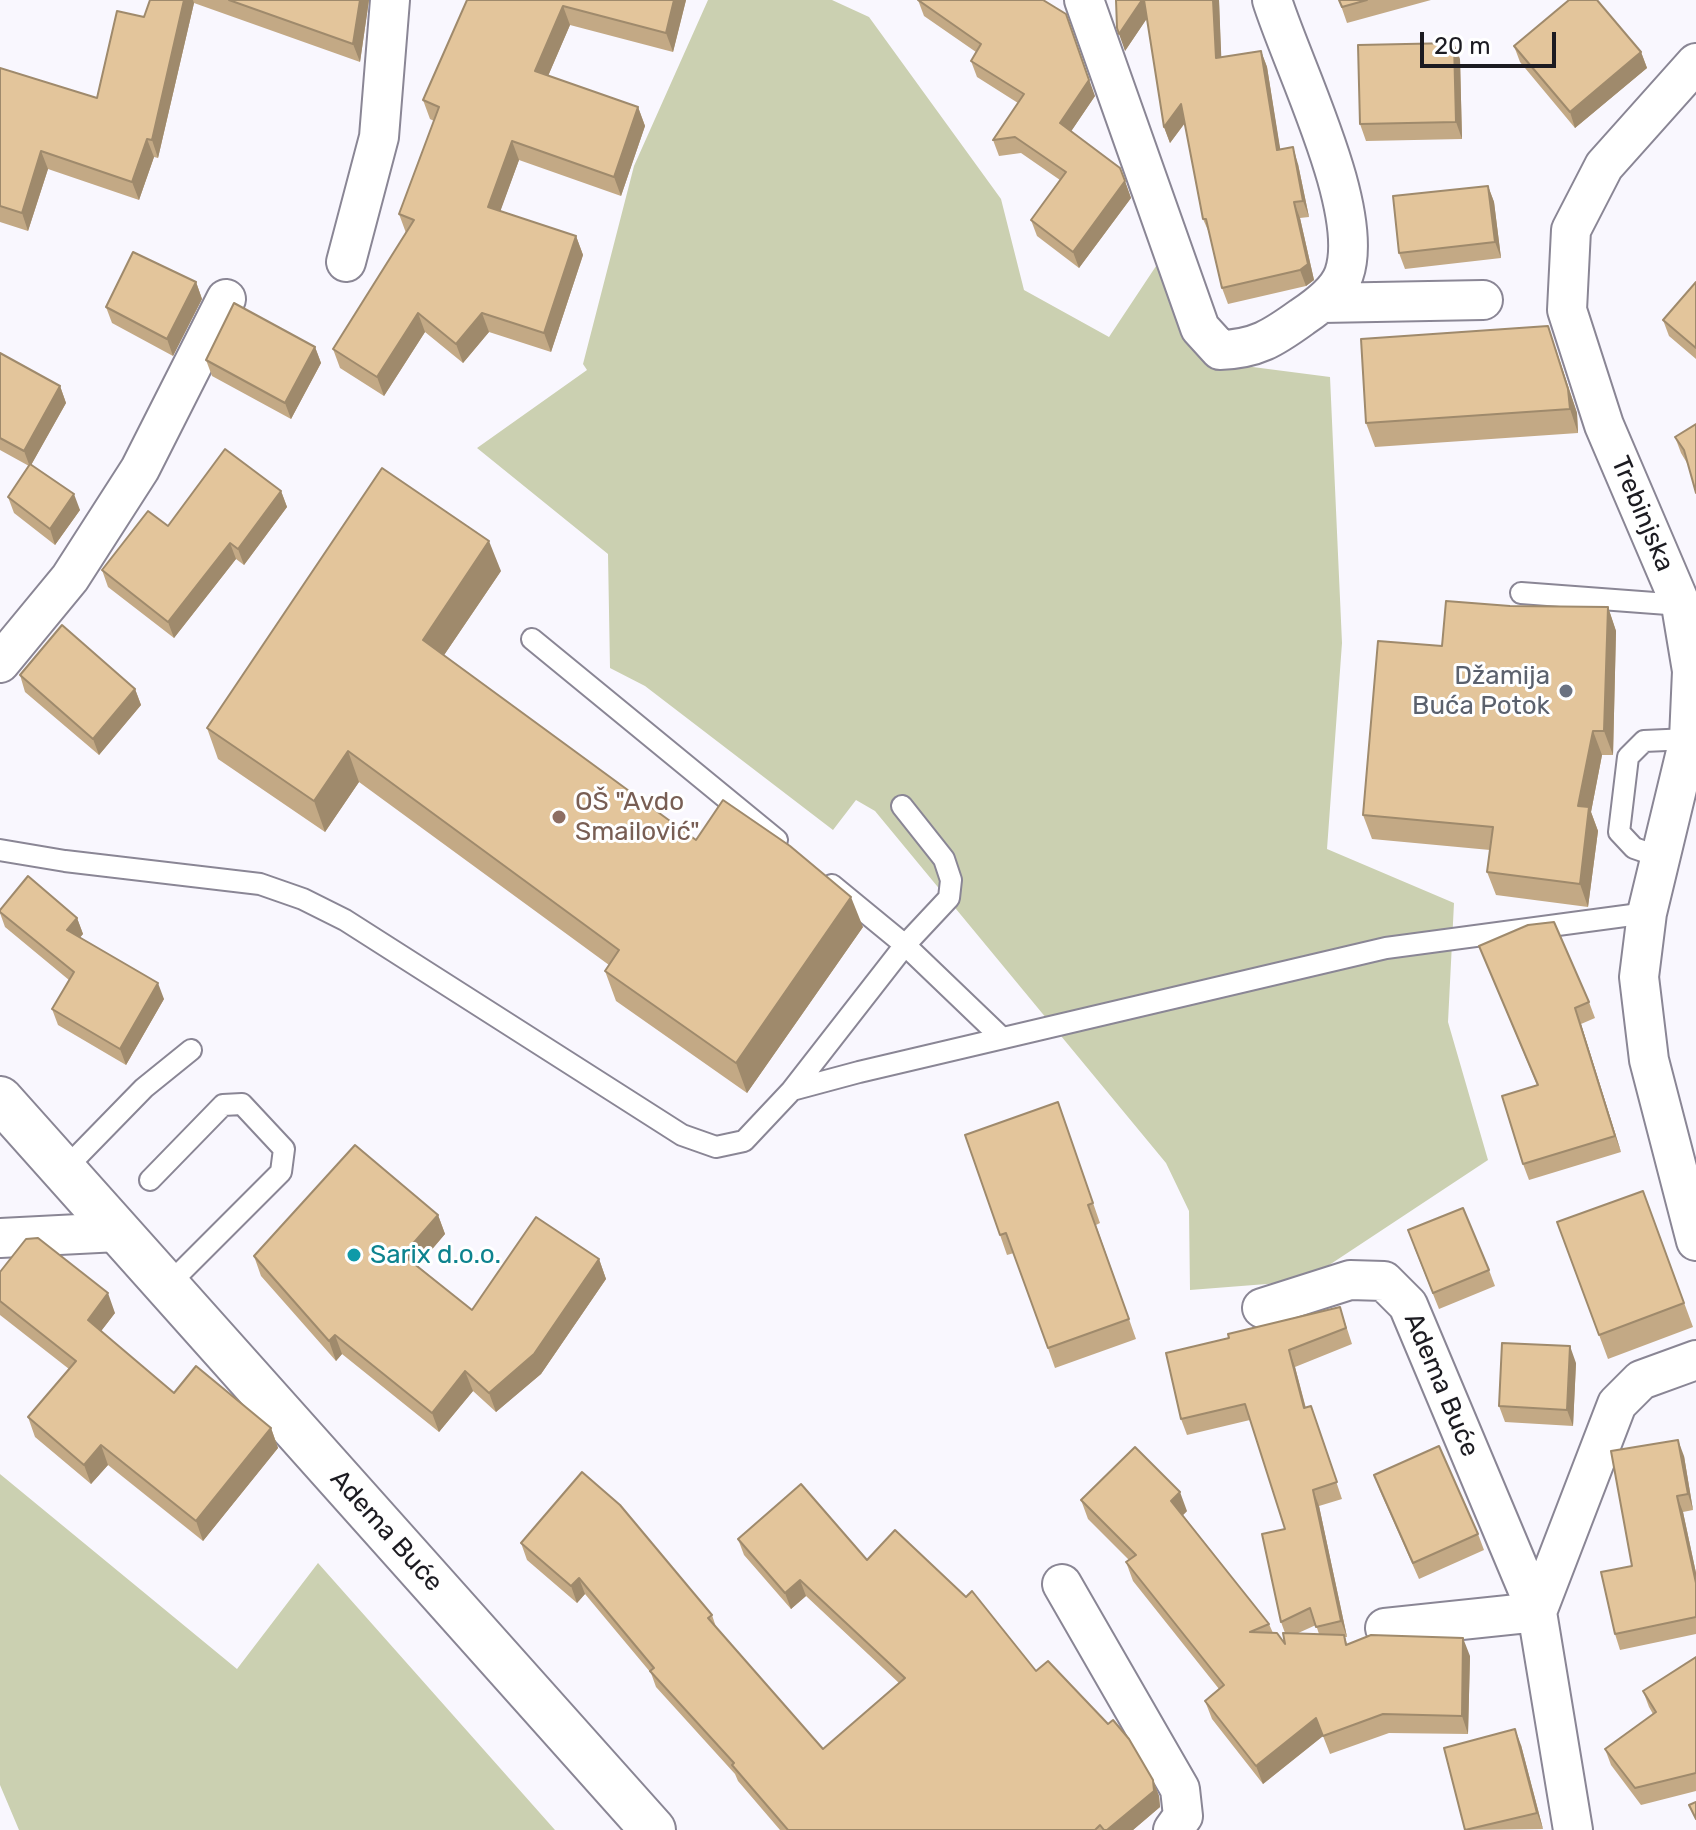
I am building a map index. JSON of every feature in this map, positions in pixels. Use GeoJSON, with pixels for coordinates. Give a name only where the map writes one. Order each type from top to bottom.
{"type":"FeatureCollection","features":[{"type":"Feature","properties":{"kind":"street"},"geometry":{"type":"LineString","coordinates":[[346,262],[379,137],[390,0]]}},
{"type":"Feature","properties":{"kind":"street"},"geometry":{"type":"LineString","coordinates":[[1084,0],[1200,328],[1220,350],[1249,349],[1322,303],[1344,275],[1349,228],[1340,184],[1272,0]]}},
{"type":"Feature","properties":{"kind":"street","name":"Trebinjska"},"geometry":{"type":"LineString","coordinates":[[1696,63],[1604,166],[1571,230],[1567,310],[1604,425],[1681,605],[1693,696],[1647,913],[1639,977],[1649,1060],[1696,1241]]}},
{"type":"Feature","properties":{"kind":"street"},"geometry":{"type":"LineString","coordinates":[[0,663],[70,578],[140,469],[226,299]]}},
{"type":"Feature","properties":{"kind":"street"},"geometry":{"type":"LineString","coordinates":[[1322,303],[1483,300]]}},
{"type":"Feature","properties":{"kind":"street","name":"Adema Buće"},"geometry":{"type":"LineString","coordinates":[[0,1099],[653,1830]]}},
{"type":"Feature","properties":{"kind":"street"},"geometry":{"type":"LineString","coordinates":[[0,1238],[118,1232]]}},
{"type":"Feature","properties":{"kind":"street","name":"Adema Buće"},"geometry":{"type":"LineString","coordinates":[[1262,1308],[1350,1280],[1384,1281],[1408,1305],[1537,1612],[1573,1830]]}},
{"type":"Feature","properties":{"kind":"street"},"geometry":{"type":"LineString","coordinates":[[1385,1628],[1537,1612],[1617,1404],[1641,1380],[1696,1360]]}},
{"type":"Feature","properties":{"kind":"street"},"geometry":{"type":"LineString","coordinates":[[1062,1584],[1180,1789],[1183,1816],[1173,1830]]}},
{"type":"Feature","properties":{"kind":"lane"},"geometry":{"type":"LineString","coordinates":[[1521,593],[1681,605]]}},
{"type":"Feature","properties":{"kind":"lane"},"geometry":{"type":"LineString","coordinates":[[532,639],[797,856]]}},
{"type":"Feature","properties":{"kind":"lane"},"geometry":{"type":"LineString","coordinates":[[1660,857],[1634,848],[1619,832],[1628,757],[1693,696]]}},
{"type":"Feature","properties":{"kind":"lane"},"geometry":{"type":"LineString","coordinates":[[0,850],[65,861],[260,884],[303,899],[345,920],[682,1135],[716,1147],[744,1141],[792,1090],[905,945],[949,898],[951,880],[944,859],[902,806]]}},
{"type":"Feature","properties":{"kind":"lane"},"geometry":{"type":"LineString","coordinates":[[821,876],[905,945],[1002,1038]]}},
{"type":"Feature","properties":{"kind":"lane"},"geometry":{"type":"LineString","coordinates":[[792,1090],[1386,948],[1647,913]]}},
{"type":"Feature","properties":{"kind":"lane"},"geometry":{"type":"LineString","coordinates":[[63,1171],[144,1088],[191,1050]]}},
{"type":"Feature","properties":{"kind":"lane"},"geometry":{"type":"LineString","coordinates":[[150,1180],[223,1105],[242,1104],[284,1149],[281,1172],[168,1285]]}},
{"type":"Feature","properties":{"kind":"green space"},"geometry":{"type":"Polygon","coordinates":[[[708,0],[832,0],[869,17],[1001,199],[1024,290],[1109,337],[1170,245],[1214,362],[1330,377],[1342,643],[1327,849],[1454,903],[1448,1022],[1488,1160],[1305,1281],[1190,1290],[1189,1211],[1166,1163],[875,811],[856,800],[833,830],[645,686],[610,668],[608,554],[477,448],[587,370],[583,364],[634,166],[708,0]]]}},
{"type":"Feature","properties":{"kind":"green space"},"geometry":{"type":"Polygon","coordinates":[[[0,1474],[237,1669],[318,1563],[555,1830],[19,1830],[0,1785],[0,1474]]]}},
{"type":"Feature","properties":{"kind":"building"},"geometry":{"type":"Polygon","coordinates":[[[150,0],[184,0],[152,140],[147,139],[132,182],[41,151],[22,213],[0,206],[0,68],[97,98],[117,11],[144,17],[150,0]]]}},
{"type":"Feature","properties":{"kind":"building"},"geometry":{"type":"Polygon","coordinates":[[[229,0],[360,0],[353,44],[229,0]]]}},
{"type":"Feature","properties":{"kind":"building"},"geometry":{"type":"Polygon","coordinates":[[[467,0],[674,0],[666,33],[563,6],[535,71],[638,107],[614,177],[512,141],[488,207],[576,236],[544,333],[482,313],[456,344],[418,313],[377,377],[333,349],[414,220],[399,214],[439,107],[423,100],[467,0]]]}},
{"type":"Feature","properties":{"kind":"building"},"geometry":{"type":"Polygon","coordinates":[[[918,0],[1043,0],[1066,14],[1089,80],[1060,123],[1120,168],[1125,181],[1073,252],[1031,220],[1066,172],[1015,137],[993,140],[1024,94],[971,61],[981,44],[918,0]]]}},
{"type":"Feature","properties":{"kind":"building"},"geometry":{"type":"Polygon","coordinates":[[[1116,0],[1142,0],[1119,34],[1117,28],[1116,0]]]}},
{"type":"Feature","properties":{"kind":"building"},"geometry":{"type":"Polygon","coordinates":[[[1144,0],[1213,0],[1216,58],[1261,51],[1277,150],[1293,147],[1303,201],[1294,202],[1308,264],[1300,270],[1222,288],[1206,219],[1203,219],[1181,104],[1164,127],[1144,0]]]}},
{"type":"Feature","properties":{"kind":"building"},"geometry":{"type":"Polygon","coordinates":[[[1339,0],[1367,0],[1342,7],[1339,0]]]}},
{"type":"Feature","properties":{"kind":"building"},"geometry":{"type":"Polygon","coordinates":[[[1569,0],[1597,0],[1641,52],[1570,112],[1514,46],[1569,0]]]}},
{"type":"Feature","properties":{"kind":"building"},"geometry":{"type":"Polygon","coordinates":[[[1454,43],[1456,122],[1360,124],[1358,45],[1454,43]]]}},
{"type":"Feature","properties":{"kind":"building"},"geometry":{"type":"Polygon","coordinates":[[[1488,186],[1495,242],[1399,253],[1393,196],[1488,186]]]}},
{"type":"Feature","properties":{"kind":"building"},"geometry":{"type":"Polygon","coordinates":[[[133,252],[196,282],[167,339],[106,307],[133,252]]]}},
{"type":"Feature","properties":{"kind":"building"},"geometry":{"type":"Polygon","coordinates":[[[1696,282],[1696,348],[1663,320],[1696,282]]]}},
{"type":"Feature","properties":{"kind":"building"},"geometry":{"type":"Polygon","coordinates":[[[234,303],[315,347],[285,403],[206,360],[234,303]]]}},
{"type":"Feature","properties":{"kind":"building"},"geometry":{"type":"Polygon","coordinates":[[[1548,326],[1568,389],[1570,409],[1366,423],[1361,339],[1548,326]]]}},
{"type":"Feature","properties":{"kind":"building"},"geometry":{"type":"Polygon","coordinates":[[[0,353],[60,386],[24,451],[0,438],[0,353]]]}},
{"type":"Feature","properties":{"kind":"building"},"geometry":{"type":"Polygon","coordinates":[[[1696,424],[1696,493],[1684,450],[1675,437],[1696,424]]]}},
{"type":"Feature","properties":{"kind":"building"},"geometry":{"type":"Polygon","coordinates":[[[225,449],[281,491],[238,549],[230,543],[168,622],[102,570],[148,511],[168,526],[225,449]]]}},
{"type":"Feature","properties":{"kind":"building"},"geometry":{"type":"Polygon","coordinates":[[[30,464],[74,494],[50,529],[8,497],[30,464]]]}},
{"type":"Feature","properties":{"kind":"building"},"geometry":{"type":"Polygon","coordinates":[[[382,468],[489,541],[423,640],[696,840],[723,800],[790,846],[851,897],[736,1063],[605,971],[619,950],[348,751],[314,801],[207,728],[382,468]]]}},
{"type":"Feature","properties":{"kind":"building"},"geometry":{"type":"Polygon","coordinates":[[[1446,601],[1510,606],[1608,607],[1604,731],[1593,731],[1578,806],[1589,807],[1580,884],[1487,872],[1493,827],[1363,815],[1378,641],[1442,646],[1446,601]]]}},
{"type":"Feature","properties":{"kind":"building"},"geometry":{"type":"Polygon","coordinates":[[[62,625],[135,689],[93,739],[20,675],[62,625]]]}},
{"type":"Feature","properties":{"kind":"building"},"geometry":{"type":"Polygon","coordinates":[[[28,876],[77,918],[67,930],[158,983],[120,1049],[52,1009],[74,972],[0,912],[28,876]]]}},
{"type":"Feature","properties":{"kind":"building"},"geometry":{"type":"Polygon","coordinates":[[[1554,922],[1589,1002],[1575,1008],[1615,1136],[1523,1164],[1502,1096],[1538,1085],[1479,946],[1528,925],[1554,922]]]}},
{"type":"Feature","properties":{"kind":"building"},"geometry":{"type":"Polygon","coordinates":[[[1058,1102],[1093,1203],[1088,1205],[1129,1319],[1048,1348],[1006,1233],[1000,1235],[965,1135],[1058,1102]]]}},
{"type":"Feature","properties":{"kind":"building"},"geometry":{"type":"Polygon","coordinates":[[[355,1145],[438,1215],[403,1255],[472,1310],[536,1217],[599,1259],[534,1354],[489,1393],[465,1371],[432,1413],[335,1335],[329,1341],[254,1256],[355,1145]]]}},
{"type":"Feature","properties":{"kind":"building"},"geometry":{"type":"Polygon","coordinates":[[[1643,1191],[1684,1303],[1599,1335],[1557,1222],[1643,1191]]]}},
{"type":"Feature","properties":{"kind":"building"},"geometry":{"type":"Polygon","coordinates":[[[1463,1208],[1489,1270],[1433,1293],[1408,1230],[1463,1208]]]}},
{"type":"Feature","properties":{"kind":"building"},"geometry":{"type":"Polygon","coordinates":[[[38,1238],[108,1293],[88,1320],[174,1393],[196,1366],[271,1428],[196,1521],[101,1445],[84,1465],[28,1417],[76,1361],[0,1301],[0,1272],[26,1239],[38,1238]]]}},
{"type":"Feature","properties":{"kind":"building"},"geometry":{"type":"Polygon","coordinates":[[[1340,1307],[1346,1328],[1289,1350],[1304,1408],[1311,1406],[1337,1482],[1313,1490],[1341,1621],[1316,1627],[1310,1608],[1281,1622],[1262,1534],[1285,1529],[1245,1404],[1181,1419],[1166,1353],[1229,1338],[1228,1334],[1340,1307]]]}},
{"type":"Feature","properties":{"kind":"building"},"geometry":{"type":"Polygon","coordinates":[[[1502,1343],[1570,1346],[1567,1410],[1499,1406],[1502,1343]]]}},
{"type":"Feature","properties":{"kind":"building"},"geometry":{"type":"Polygon","coordinates":[[[1678,1440],[1688,1494],[1677,1496],[1696,1583],[1696,1617],[1615,1634],[1601,1572],[1632,1566],[1611,1451],[1678,1440]]]}},
{"type":"Feature","properties":{"kind":"building"},"geometry":{"type":"Polygon","coordinates":[[[1439,1446],[1478,1534],[1413,1563],[1374,1475],[1439,1446]]]}},
{"type":"Feature","properties":{"kind":"building"},"geometry":{"type":"Polygon","coordinates":[[[1135,1447],[1180,1492],[1171,1501],[1269,1624],[1250,1632],[1277,1633],[1285,1644],[1283,1633],[1344,1635],[1346,1645],[1371,1635],[1463,1638],[1462,1716],[1383,1714],[1323,1736],[1316,1718],[1256,1766],[1205,1701],[1224,1685],[1126,1562],[1136,1555],[1081,1500],[1135,1447]]]}},
{"type":"Feature","properties":{"kind":"building"},"geometry":{"type":"Polygon","coordinates":[[[582,1472],[620,1505],[712,1615],[708,1618],[823,1749],[905,1678],[800,1580],[785,1593],[738,1539],[801,1484],[867,1560],[895,1530],[966,1597],[972,1591],[1036,1671],[1048,1661],[1108,1724],[1113,1720],[1129,1739],[1153,1780],[1154,1791],[1107,1830],[1100,1825],[1095,1830],[788,1830],[732,1765],[734,1763],[650,1671],[654,1668],[579,1578],[571,1586],[521,1543],[582,1472]]]}},
{"type":"Feature","properties":{"kind":"building"},"geometry":{"type":"Polygon","coordinates":[[[1696,1657],[1696,1773],[1635,1788],[1605,1749],[1656,1712],[1643,1691],[1696,1657]]]}},
{"type":"Feature","properties":{"kind":"building"},"geometry":{"type":"Polygon","coordinates":[[[1515,1729],[1537,1813],[1465,1830],[1444,1748],[1515,1729]]]}},
{"type":"Feature","properties":{"kind":"building"},"geometry":{"type":"Polygon","coordinates":[[[1696,1802],[1696,1819],[1689,1805],[1696,1802]]]}},
{"type":"Feature","properties":{"kind":"place","name":"Džamija Buća Potok"},"geometry":{"type":"Point","coordinates":[1566,691]}},
{"type":"Feature","properties":{"kind":"place","name":"OŠ \"Avdo Smailović\""},"geometry":{"type":"Point","coordinates":[559,817]}},
{"type":"Feature","properties":{"kind":"place","name":"Sarix d.o.o."},"geometry":{"type":"Point","coordinates":[354,1255]}}]}
